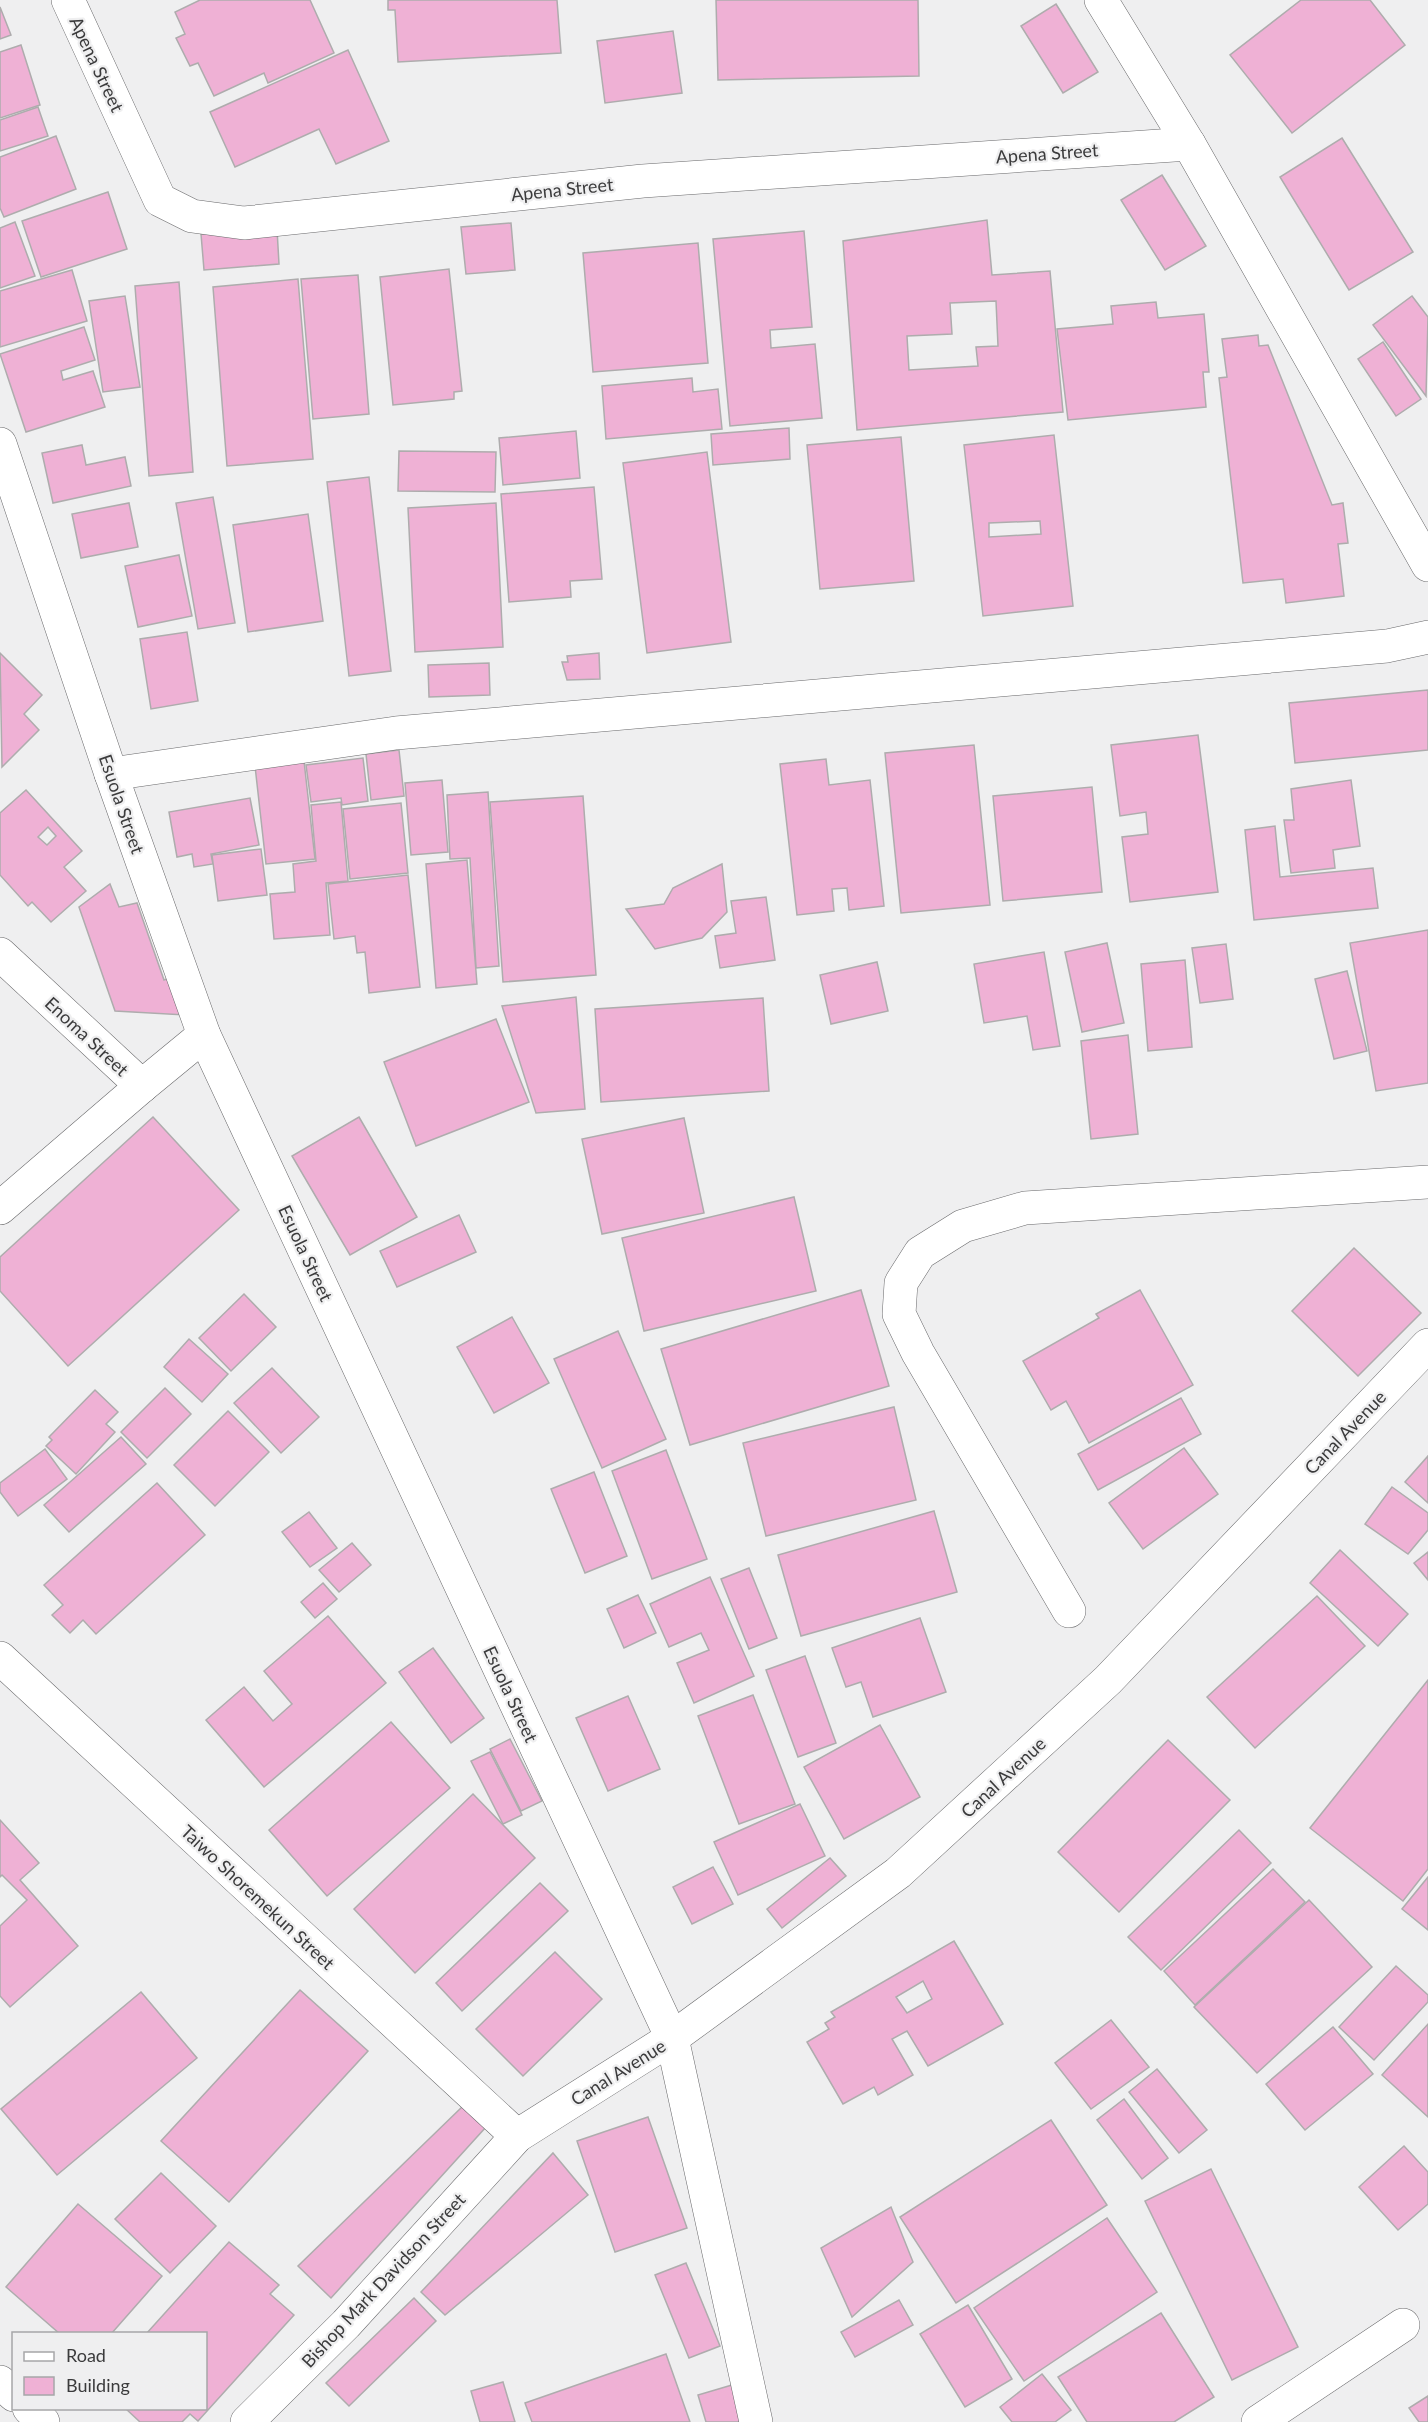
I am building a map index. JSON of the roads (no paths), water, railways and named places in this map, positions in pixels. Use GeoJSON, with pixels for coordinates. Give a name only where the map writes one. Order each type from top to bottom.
{"type":"FeatureCollection","features":[{"type":"Feature","properties":{"kind":"street","name":"Apena Street"},"geometry":{"type":"LineString","coordinates":[[68,0],[160,200],[192,216],[244,224],[643,181],[1189,144]]}},
{"type":"Feature","properties":{"kind":"street"},"geometry":{"type":"LineString","coordinates":[[1101,0],[1189,144],[1428,565]]}},
{"type":"Feature","properties":{"kind":"street","name":"Esuola Street"},"geometry":{"type":"LineString","coordinates":[[0,444],[111,774],[204,1035],[672,2038],[756,2422]]}},
{"type":"Feature","properties":{"kind":"street"},"geometry":{"type":"LineString","coordinates":[[111,774],[396,732],[1387,646],[1428,637]]}},
{"type":"Feature","properties":{"kind":"street","name":"Enoma Street"},"geometry":{"type":"LineString","coordinates":[[0,954],[142,1086],[204,1035]]}},
{"type":"Feature","properties":{"kind":"street"},"geometry":{"type":"LineString","coordinates":[[0,1208],[142,1086]]}},
{"type":"Feature","properties":{"kind":"street"},"geometry":{"type":"LineString","coordinates":[[1069,1611],[918,1353],[899,1314],[901,1283],[920,1253],[963,1226],[1025,1208],[1428,1182]]}},
{"type":"Feature","properties":{"kind":"street","name":"Canal Avenue"},"geometry":{"type":"LineString","coordinates":[[517,2136],[672,2038],[897,1873],[1108,1680],[1428,1345]]}},
{"type":"Feature","properties":{"kind":"street","name":"Taiwo Shoremekun Street"},"geometry":{"type":"LineString","coordinates":[[0,1658],[517,2136]]}},
{"type":"Feature","properties":{"kind":"street","name":"Bishop Mark Davidson Street"},"geometry":{"type":"LineString","coordinates":[[247,2422],[346,2324],[517,2136]]}},
{"type":"Feature","properties":{"kind":"street"},"geometry":{"type":"LineString","coordinates":[[1258,2422],[1403,2325]]}},
{"type":"Feature","properties":{"kind":"street"},"geometry":{"type":"LineString","coordinates":[[0,2382],[12,2393]]}},
{"type":"Feature","properties":{"kind":"street"},"geometry":{"type":"LineString","coordinates":[[30,2410],[43,2422]]}}]}
